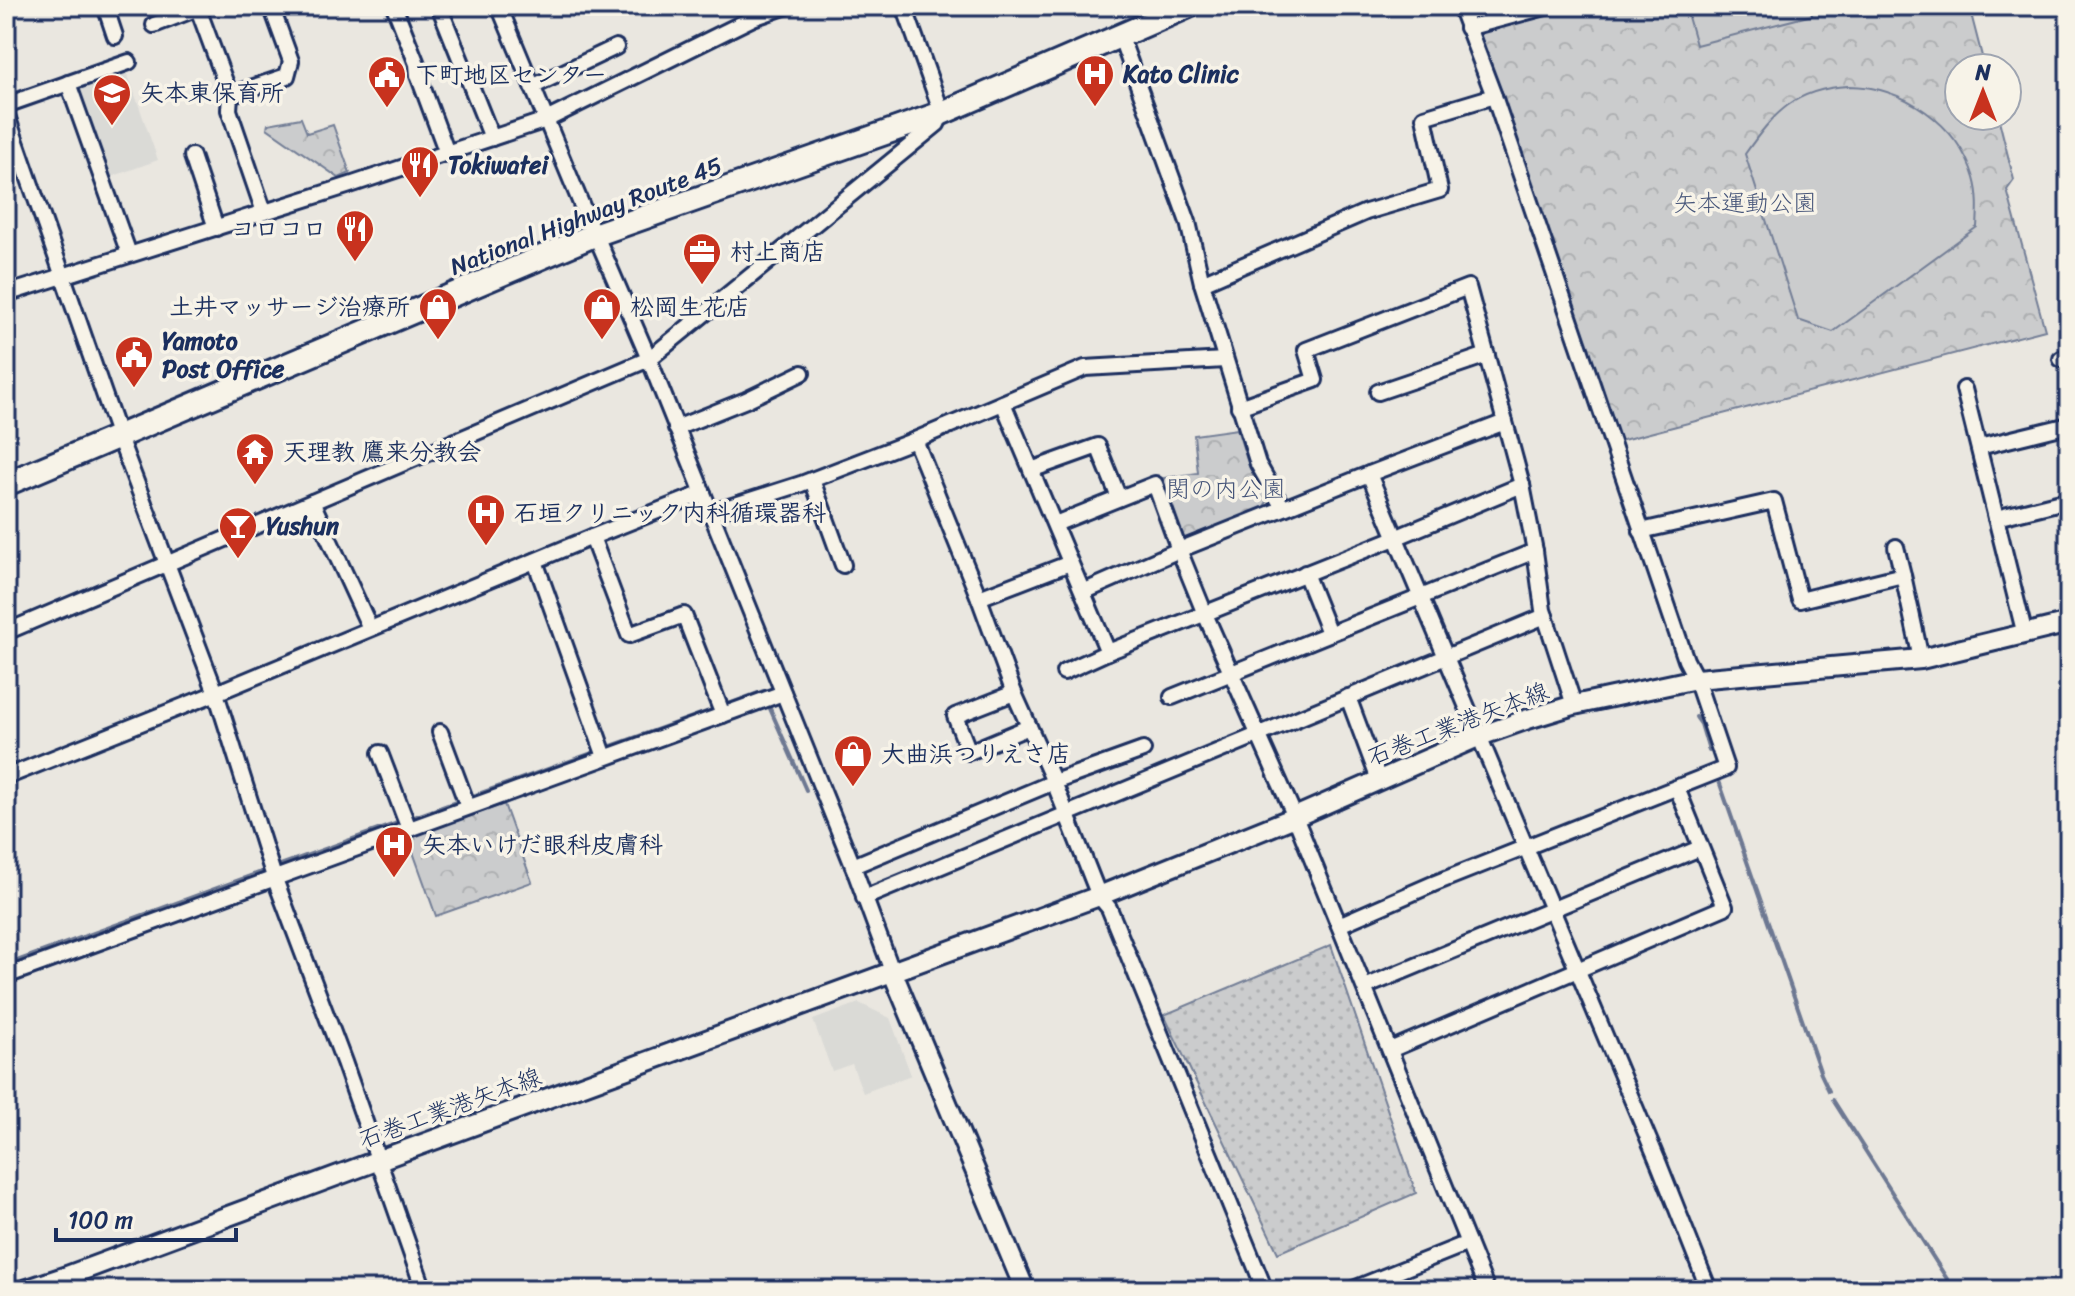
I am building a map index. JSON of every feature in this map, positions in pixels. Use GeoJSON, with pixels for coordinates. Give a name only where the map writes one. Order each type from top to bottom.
{"type":"FeatureCollection","features":[{"type":"Feature","properties":{"kind":"highway","name":"National Highway Route 45"},"geometry":{"type":"LineString","coordinates":[[6,484],[594,235],[942,113],[1189,6]]}},
{"type":"Feature","properties":{"kind":"main road","name":"石巻工業港矢本線"},"geometry":{"type":"LineString","coordinates":[[25,1290],[1099,896],[1295,817],[1480,736],[1574,705],[1696,679],[1921,659],[2069,623]]}},
{"type":"Feature","properties":{"kind":"main road"},"geometry":{"type":"LineString","coordinates":[[892,971],[1025,1290]]}},
{"type":"Feature","properties":{"kind":"street"},"geometry":{"type":"LineString","coordinates":[[105,6],[115,36]]}},
{"type":"Feature","properties":{"kind":"street"},"geometry":{"type":"LineString","coordinates":[[230,95],[287,76],[291,61],[271,6]]}},
{"type":"Feature","properties":{"kind":"street"},"geometry":{"type":"LineString","coordinates":[[394,6],[447,153]]}},
{"type":"Feature","properties":{"kind":"street"},"geometry":{"type":"LineString","coordinates":[[439,6],[492,138]]}},
{"type":"Feature","properties":{"kind":"street"},"geometry":{"type":"LineString","coordinates":[[499,6],[703,493],[772,697],[853,866],[892,971]]}},
{"type":"Feature","properties":{"kind":"street"},"geometry":{"type":"LineString","coordinates":[[6,294],[546,120],[753,18],[787,6]]}},
{"type":"Feature","properties":{"kind":"street"},"geometry":{"type":"LineString","coordinates":[[6,632],[649,359],[937,124],[942,113],[904,6]]}},
{"type":"Feature","properties":{"kind":"street"},"geometry":{"type":"LineString","coordinates":[[1339,925],[1433,884],[1726,768],[1641,531],[1494,96],[1460,6]]}},
{"type":"Feature","properties":{"kind":"street"},"geometry":{"type":"LineString","coordinates":[[1467,28],[1549,6]]}},
{"type":"Feature","properties":{"kind":"street"},"geometry":{"type":"LineString","coordinates":[[154,25],[197,7],[230,95],[229,110],[264,212]]}},
{"type":"Feature","properties":{"kind":"street"},"geometry":{"type":"LineString","coordinates":[[1120,35],[1188,222],[1202,283],[1258,464],[1283,508]]}},
{"type":"Feature","properties":{"kind":"street"},"geometry":{"type":"LineString","coordinates":[[532,87],[616,47]]}},
{"type":"Feature","properties":{"kind":"street"},"geometry":{"type":"LineString","coordinates":[[6,105],[129,62]]}},
{"type":"Feature","properties":{"kind":"street"},"geometry":{"type":"LineString","coordinates":[[68,83],[129,254]]}},
{"type":"Feature","properties":{"kind":"street"},"geometry":{"type":"LineString","coordinates":[[1202,283],[1366,212],[1440,190],[1424,117],[1494,96]]}},
{"type":"Feature","properties":{"kind":"street"},"geometry":{"type":"LineString","coordinates":[[6,113],[119,437],[216,693],[273,872],[424,1290]]}},
{"type":"Feature","properties":{"kind":"street"},"geometry":{"type":"LineString","coordinates":[[192,156],[216,228]]}},
{"type":"Feature","properties":{"kind":"street"},"geometry":{"type":"LineString","coordinates":[[1239,407],[1315,380],[1306,350],[1468,287],[1522,485],[1545,616],[1574,705]]}},
{"type":"Feature","properties":{"kind":"street"},"geometry":{"type":"LineString","coordinates":[[1378,392],[1487,355]]}},
{"type":"Feature","properties":{"kind":"street"},"geometry":{"type":"LineString","coordinates":[[710,513],[812,480],[1085,368],[1225,360]]}},
{"type":"Feature","properties":{"kind":"street"},"geometry":{"type":"LineString","coordinates":[[676,428],[802,373]]}},
{"type":"Feature","properties":{"kind":"street"},"geometry":{"type":"LineString","coordinates":[[1964,389],[2025,635]]}},
{"type":"Feature","properties":{"kind":"street"},"geometry":{"type":"LineString","coordinates":[[1003,403],[1108,652]]}},
{"type":"Feature","properties":{"kind":"street"},"geometry":{"type":"LineString","coordinates":[[1083,592],[1283,508],[1505,422]]}},
{"type":"Feature","properties":{"kind":"street"},"geometry":{"type":"LineString","coordinates":[[1979,447],[2069,425]]}},
{"type":"Feature","properties":{"kind":"street"},"geometry":{"type":"LineString","coordinates":[[915,440],[1014,693],[1054,782],[1099,896],[1109,908],[1265,1290]]}},
{"type":"Feature","properties":{"kind":"street"},"geometry":{"type":"LineString","coordinates":[[1031,470],[1098,446],[1119,498]]}},
{"type":"Feature","properties":{"kind":"street"},"geometry":{"type":"LineString","coordinates":[[1369,474],[1709,1290]]}},
{"type":"Feature","properties":{"kind":"street"},"geometry":{"type":"LineString","coordinates":[[812,480],[843,565]]}},
{"type":"Feature","properties":{"kind":"street"},"geometry":{"type":"LineString","coordinates":[[1055,524],[1155,484],[1205,614],[1295,817],[1487,1290]]}},
{"type":"Feature","properties":{"kind":"street"},"geometry":{"type":"LineString","coordinates":[[1064,672],[1522,485]]}},
{"type":"Feature","properties":{"kind":"street"},"geometry":{"type":"LineString","coordinates":[[6,777],[703,493]]}},
{"type":"Feature","properties":{"kind":"street"},"geometry":{"type":"LineString","coordinates":[[1996,518],[2069,500]]}},
{"type":"Feature","properties":{"kind":"street"},"geometry":{"type":"LineString","coordinates":[[1641,531],[1774,501],[1800,600],[1903,575]]}},
{"type":"Feature","properties":{"kind":"street"},"geometry":{"type":"LineString","coordinates":[[312,502],[370,628]]}},
{"type":"Feature","properties":{"kind":"street"},"geometry":{"type":"LineString","coordinates":[[592,537],[629,635],[684,615],[721,709]]}},
{"type":"Feature","properties":{"kind":"street"},"geometry":{"type":"LineString","coordinates":[[1896,547],[1921,659]]}},
{"type":"Feature","properties":{"kind":"street"},"geometry":{"type":"LineString","coordinates":[[1172,697],[1535,551]]}},
{"type":"Feature","properties":{"kind":"street"},"geometry":{"type":"LineString","coordinates":[[535,561],[603,752]]}},
{"type":"Feature","properties":{"kind":"street"},"geometry":{"type":"LineString","coordinates":[[979,598],[1070,563]]}},
{"type":"Feature","properties":{"kind":"street"},"geometry":{"type":"LineString","coordinates":[[1305,573],[1329,633]]}},
{"type":"Feature","properties":{"kind":"street"},"geometry":{"type":"LineString","coordinates":[[864,898],[1545,616]]}},
{"type":"Feature","properties":{"kind":"street"},"geometry":{"type":"LineString","coordinates":[[1014,693],[955,716],[969,752],[1029,727]]}},
{"type":"Feature","properties":{"kind":"street"},"geometry":{"type":"LineString","coordinates":[[6,976],[406,823],[721,709],[772,697]]}},
{"type":"Feature","properties":{"kind":"street"},"geometry":{"type":"LineString","coordinates":[[1348,697],[1379,780]]}},
{"type":"Feature","properties":{"kind":"street"},"geometry":{"type":"LineString","coordinates":[[440,732],[466,802]]}},
{"type":"Feature","properties":{"kind":"street"},"geometry":{"type":"LineString","coordinates":[[853,866],[1054,782],[1143,750]]}},
{"type":"Feature","properties":{"kind":"street"},"geometry":{"type":"LineString","coordinates":[[380,753],[406,823]]}},
{"type":"Feature","properties":{"kind":"street"},"geometry":{"type":"LineString","coordinates":[[1390,1050],[1725,907],[1677,788]]}},
{"type":"Feature","properties":{"kind":"street"},"geometry":{"type":"LineString","coordinates":[[1365,987],[1700,848]]}},
{"type":"Feature","properties":{"kind":"street"},"geometry":{"type":"LineString","coordinates":[[1351,1290],[1468,1243]]}},
{"type":"Feature","properties":{"kind":"shaded area","name":"矢本東保育所"},"geometry":{"type":"Polygon","coordinates":[[[127,72],[158,160],[97,182],[65,93],[127,72]]]}},
{"type":"Feature","properties":{"kind":"shaded area"},"geometry":{"type":"Polygon","coordinates":[[[859,1003],[890,1018],[911,1075],[863,1093],[852,1064],[832,1071],[813,1020],[859,1003]]]}},
{"type":"Feature","properties":{"kind":"green space","name":"矢本運動公園"},"geometry":{"type":"Polygon","coordinates":[[[1568,6],[1969,6],[1981,52],[1943,52],[1943,132],[2002,132],[2014,180],[2007,190],[2045,330],[1619,441],[1477,33],[1568,6]]]}},
{"type":"Feature","properties":{"kind":"green space"},"geometry":{"type":"Polygon","coordinates":[[[1685,6],[1809,6],[1812,15],[1696,45],[1685,6]]]}},
{"type":"Feature","properties":{"kind":"green space"},"geometry":{"type":"Polygon","coordinates":[[[1829,88],[1869,88],[1908,101],[1926,112],[1942,125],[1943,132],[1948,132],[1966,159],[1974,178],[1977,197],[1977,227],[1833,332],[1798,320],[1745,154],[1766,126],[1787,106],[1813,92],[1829,88]]]}},
{"type":"Feature","properties":{"kind":"green space"},"geometry":{"type":"Polygon","coordinates":[[[301,118],[307,133],[333,125],[350,173],[339,178],[267,128],[268,124],[301,118]]]}},
{"type":"Feature","properties":{"kind":"green space","name":"関の内公園"},"geometry":{"type":"Polygon","coordinates":[[[1237,429],[1249,466],[1268,500],[1263,508],[1189,541],[1182,538],[1157,479],[1198,473],[1194,435],[1237,429]]]}},
{"type":"Feature","properties":{"kind":"green space"},"geometry":{"type":"Polygon","coordinates":[[[504,804],[532,882],[436,916],[408,838],[504,804]]]}},
{"type":"Feature","properties":{"kind":"green space"},"geometry":{"type":"Polygon","coordinates":[[[1331,945],[1416,1193],[1278,1253],[1164,1015],[1331,945]]]}},
{"type":"Feature","properties":{"kind":"waterway"},"geometry":{"type":"LineString","coordinates":[[723,706],[763,691],[765,696]]}},
{"type":"Feature","properties":{"kind":"waterway"},"geometry":{"type":"LineString","coordinates":[[768,704],[806,790]]}},
{"type":"Feature","properties":{"kind":"waterway"},"geometry":{"type":"LineString","coordinates":[[606,748],[715,709]]}},
{"type":"Feature","properties":{"kind":"waterway"},"geometry":{"type":"LineString","coordinates":[[1696,717],[1709,751]]}},
{"type":"Feature","properties":{"kind":"waterway"},"geometry":{"type":"LineString","coordinates":[[275,867],[598,751]]}},
{"type":"Feature","properties":{"kind":"waterway"},"geometry":{"type":"LineString","coordinates":[[1719,781],[1829,1091]]}},
{"type":"Feature","properties":{"kind":"waterway"},"geometry":{"type":"LineString","coordinates":[[6,965],[267,870]]}},
{"type":"Feature","properties":{"kind":"waterway"},"geometry":{"type":"LineString","coordinates":[[1833,1100],[1954,1290]]}},
{"type":"Feature","properties":{"kind":"place","name":"Kato Clinic"},"geometry":{"type":"Point","coordinates":[1095,108]}},
{"type":"Feature","properties":{"kind":"place","name":"下町地区センター"},"geometry":{"type":"Point","coordinates":[387,109]}},
{"type":"Feature","properties":{"kind":"place","name":"矢本東保育所"},"geometry":{"type":"Point","coordinates":[112,127]}},
{"type":"Feature","properties":{"kind":"place","name":"Tokiwatei"},"geometry":{"type":"Point","coordinates":[420,199]}},
{"type":"Feature","properties":{"kind":"place","name":"コロコロ"},"geometry":{"type":"Point","coordinates":[355,263]}},
{"type":"Feature","properties":{"kind":"place","name":"村上商店"},"geometry":{"type":"Point","coordinates":[702,286]}},
{"type":"Feature","properties":{"kind":"place","name":"土井マッサージ治療所"},"geometry":{"type":"Point","coordinates":[438,341]}},
{"type":"Feature","properties":{"kind":"place","name":"松岡生花店"},"geometry":{"type":"Point","coordinates":[602,341]}},
{"type":"Feature","properties":{"kind":"place","name":"Yamoto Post Office"},"geometry":{"type":"Point","coordinates":[134,389]}},
{"type":"Feature","properties":{"kind":"place","name":"天理教 鷹来分教会"},"geometry":{"type":"Point","coordinates":[255,486]}},
{"type":"Feature","properties":{"kind":"place","name":"石垣クリニック内科循環器科"},"geometry":{"type":"Point","coordinates":[486,547]}},
{"type":"Feature","properties":{"kind":"place","name":"Yushun"},"geometry":{"type":"Point","coordinates":[238,560]}},
{"type":"Feature","properties":{"kind":"place","name":"大曲浜つりえさ店"},"geometry":{"type":"Point","coordinates":[853,788]}},
{"type":"Feature","properties":{"kind":"place","name":"矢本いけだ眼科皮膚科"},"geometry":{"type":"Point","coordinates":[394,879]}}]}
